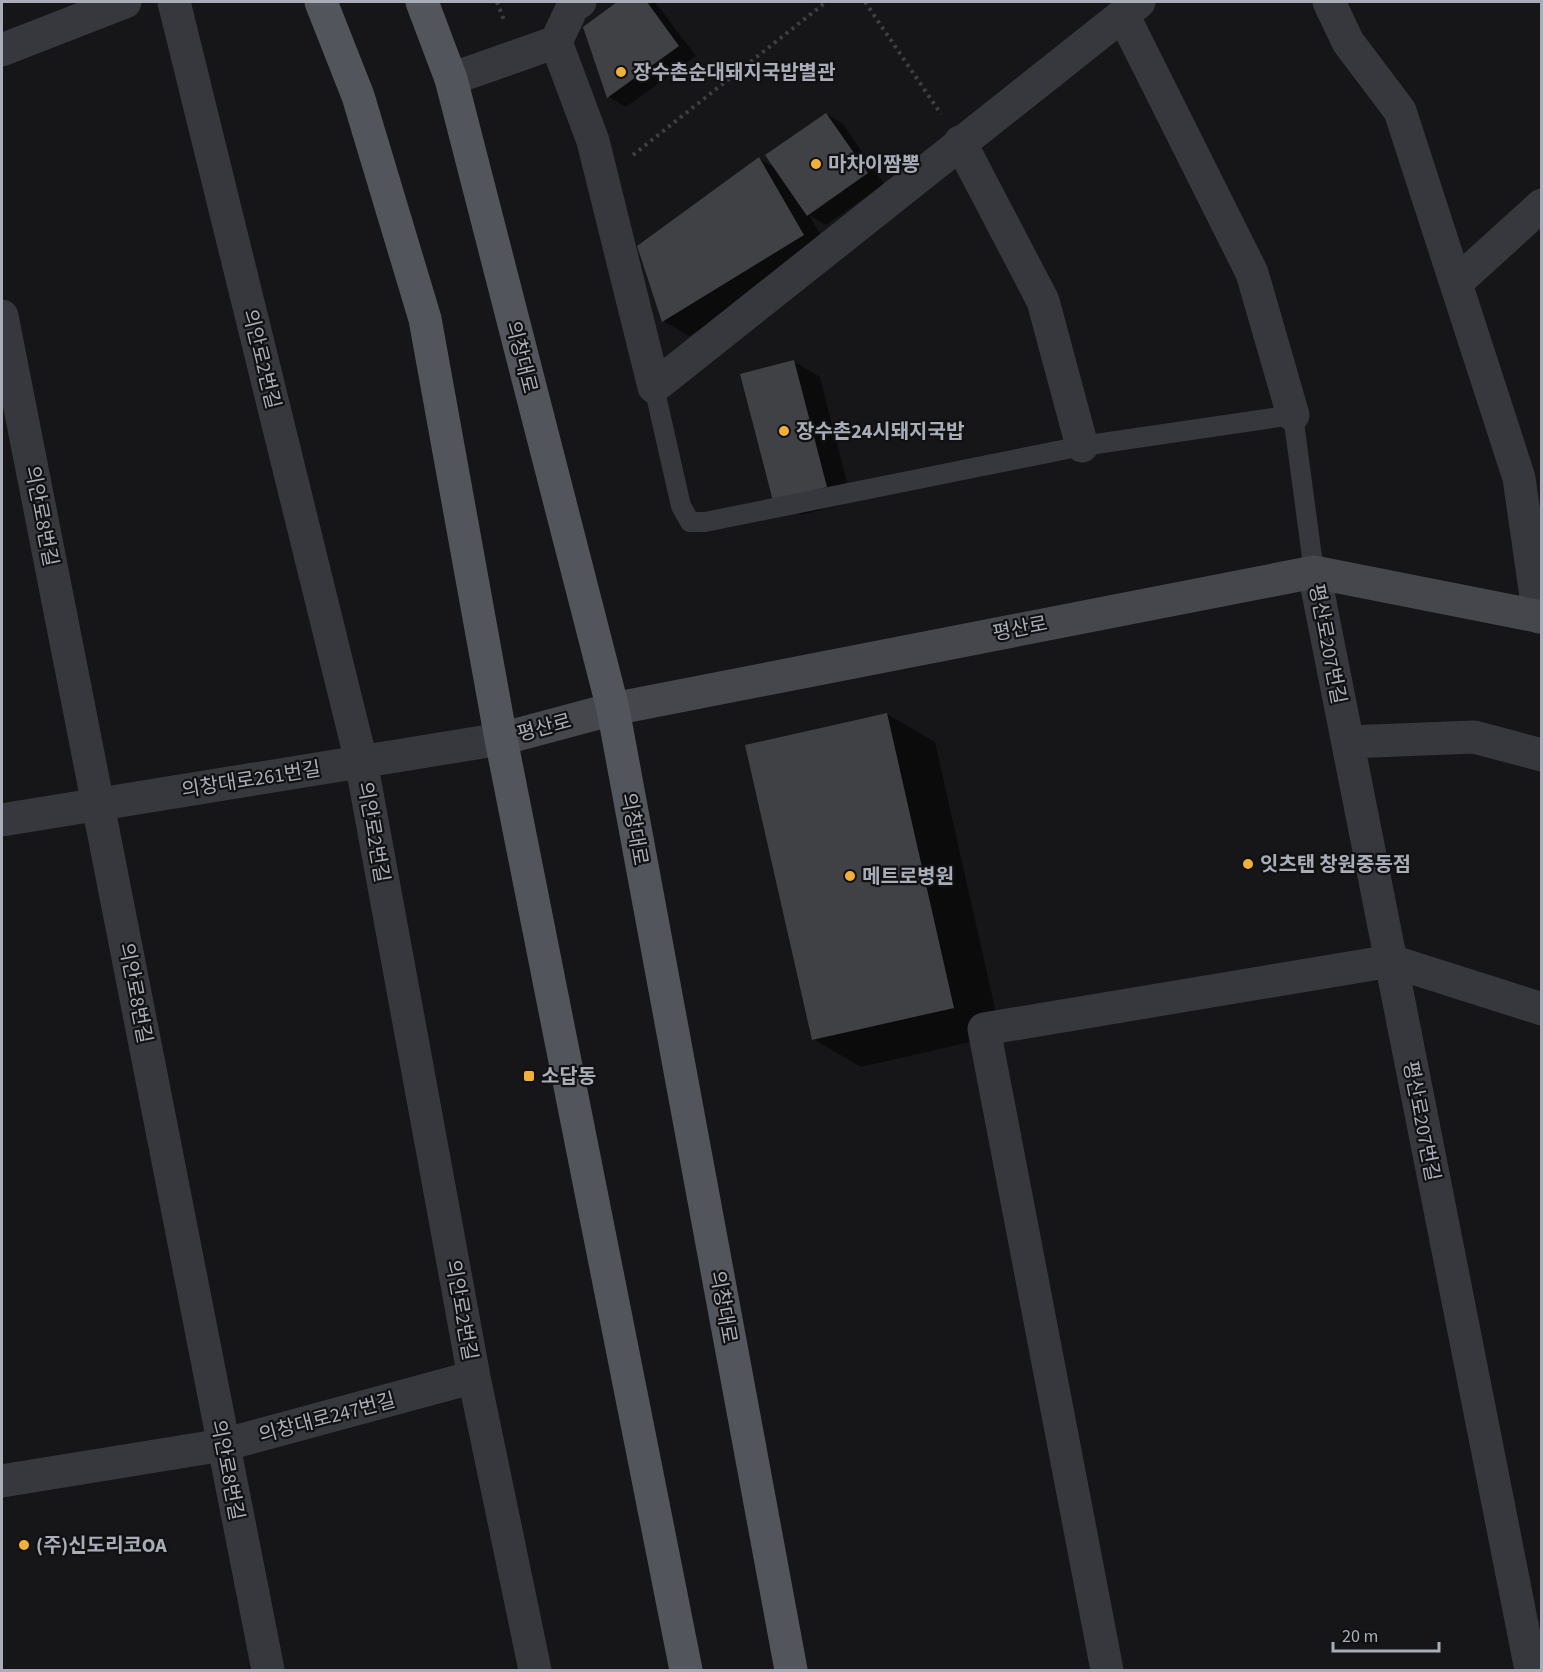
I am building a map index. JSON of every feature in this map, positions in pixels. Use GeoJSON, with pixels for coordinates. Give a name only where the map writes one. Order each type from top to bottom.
{"type":"FeatureCollection","features":[{"type":"Feature","properties":{"kind":"main road"},"geometry":{"type":"LineString","coordinates":[[321,2],[358,96],[425,319],[501,739],[686,1671]]}},
{"type":"Feature","properties":{"kind":"main road","name":"의창대로"},"geometry":{"type":"LineString","coordinates":[[422,2],[451,79],[613,709],[791,1671]]}},
{"type":"Feature","properties":{"kind":"main road","name":"평산로"},"geometry":{"type":"LineString","coordinates":[[501,739],[613,709],[1314,572],[1540,617]]}},
{"type":"Feature","properties":{"kind":"street"},"geometry":{"type":"LineString","coordinates":[[2,50],[124,2]]}},
{"type":"Feature","properties":{"kind":"street","name":"의안로2번길"},"geometry":{"type":"LineString","coordinates":[[174,2],[361,762],[474,1377],[535,1671]]}},
{"type":"Feature","properties":{"kind":"street"},"geometry":{"type":"LineString","coordinates":[[451,79],[556,42],[573,6],[580,2]]}},
{"type":"Feature","properties":{"kind":"street"},"geometry":{"type":"LineString","coordinates":[[1329,2],[1348,42],[1400,111],[1519,478],[1540,617]]}},
{"type":"Feature","properties":{"kind":"street"},"geometry":{"type":"LineString","coordinates":[[556,42],[593,141],[654,387],[1131,8],[1252,273],[1293,415]]}},
{"type":"Feature","properties":{"kind":"street"},"geometry":{"type":"LineString","coordinates":[[960,142],[1043,301],[1082,446]]}},
{"type":"Feature","properties":{"kind":"street"},"geometry":{"type":"LineString","coordinates":[[1456,283],[1542,206]]}},
{"type":"Feature","properties":{"kind":"street","name":"의안로8번길"},"geometry":{"type":"LineString","coordinates":[[2,316],[268,1671]]}},
{"type":"Feature","properties":{"kind":"street","name":"평산로207번길"},"geometry":{"type":"LineString","coordinates":[[1314,572],[1390,961],[1533,1650]]}},
{"type":"Feature","properties":{"kind":"street"},"geometry":{"type":"LineString","coordinates":[[1348,742],[1474,737],[1542,755]]}},
{"type":"Feature","properties":{"kind":"street","name":"의창대로261번길"},"geometry":{"type":"LineString","coordinates":[[2,820],[501,739]]}},
{"type":"Feature","properties":{"kind":"street"},"geometry":{"type":"LineString","coordinates":[[1107,1671],[984,1029],[1390,961],[1542,1009]]}},
{"type":"Feature","properties":{"kind":"street","name":"의창대로247번길"},"geometry":{"type":"LineString","coordinates":[[2,1481],[223,1445],[474,1377]]}},
{"type":"Feature","properties":{"kind":"lane"},"geometry":{"type":"LineString","coordinates":[[654,387],[681,506],[690,522],[705,522],[1082,446],[1293,415],[1314,572]]}},
{"type":"Feature","properties":{"kind":"path"},"geometry":{"type":"LineString","coordinates":[[602,180],[826,2]]}},
{"type":"Feature","properties":{"kind":"path"},"geometry":{"type":"LineString","coordinates":[[865,2],[960,142]]}},
{"type":"Feature","properties":{"kind":"building","name":"장수촌순대돼지국밥별관"},"geometry":{"type":"Polygon","coordinates":[[[617,2],[647,2],[679,46],[607,98],[583,27],[617,2]]]}},
{"type":"Feature","properties":{"kind":"building","name":"마차이짬뽕"},"geometry":{"type":"Polygon","coordinates":[[[826,113],[868,173],[807,216],[765,155],[826,113]]]}},
{"type":"Feature","properties":{"kind":"building"},"geometry":{"type":"Polygon","coordinates":[[[759,157],[804,235],[662,322],[637,246],[759,157]]]}},
{"type":"Feature","properties":{"kind":"building","name":"장수촌24시돼지국밥"},"geometry":{"type":"Polygon","coordinates":[[[794,360],[827,487],[773,501],[740,374],[794,360]]]}},
{"type":"Feature","properties":{"kind":"building","name":"메트로병원"},"geometry":{"type":"Polygon","coordinates":[[[887,713],[954,1008],[812,1040],[745,745],[887,713]]]}},
{"type":"Feature","properties":{"kind":"place","name":"장수촌순대돼지국밥별관"},"geometry":{"type":"Point","coordinates":[621,72]}},
{"type":"Feature","properties":{"kind":"place","name":"마차이짬뽕"},"geometry":{"type":"Point","coordinates":[816,164]}},
{"type":"Feature","properties":{"kind":"place","name":"장수촌24시돼지국밥"},"geometry":{"type":"Point","coordinates":[784,431]}},
{"type":"Feature","properties":{"kind":"place","name":"잇츠탠 창원중동점"},"geometry":{"type":"Point","coordinates":[1248,864]}},
{"type":"Feature","properties":{"kind":"place","name":"메트로병원"},"geometry":{"type":"Point","coordinates":[850,876]}},
{"type":"Feature","properties":{"kind":"place","name":"소답동"},"geometry":{"type":"Point","coordinates":[529,1076]}},
{"type":"Feature","properties":{"kind":"place","name":"(주)신도리코OA"},"geometry":{"type":"Point","coordinates":[24,1545]}}]}
